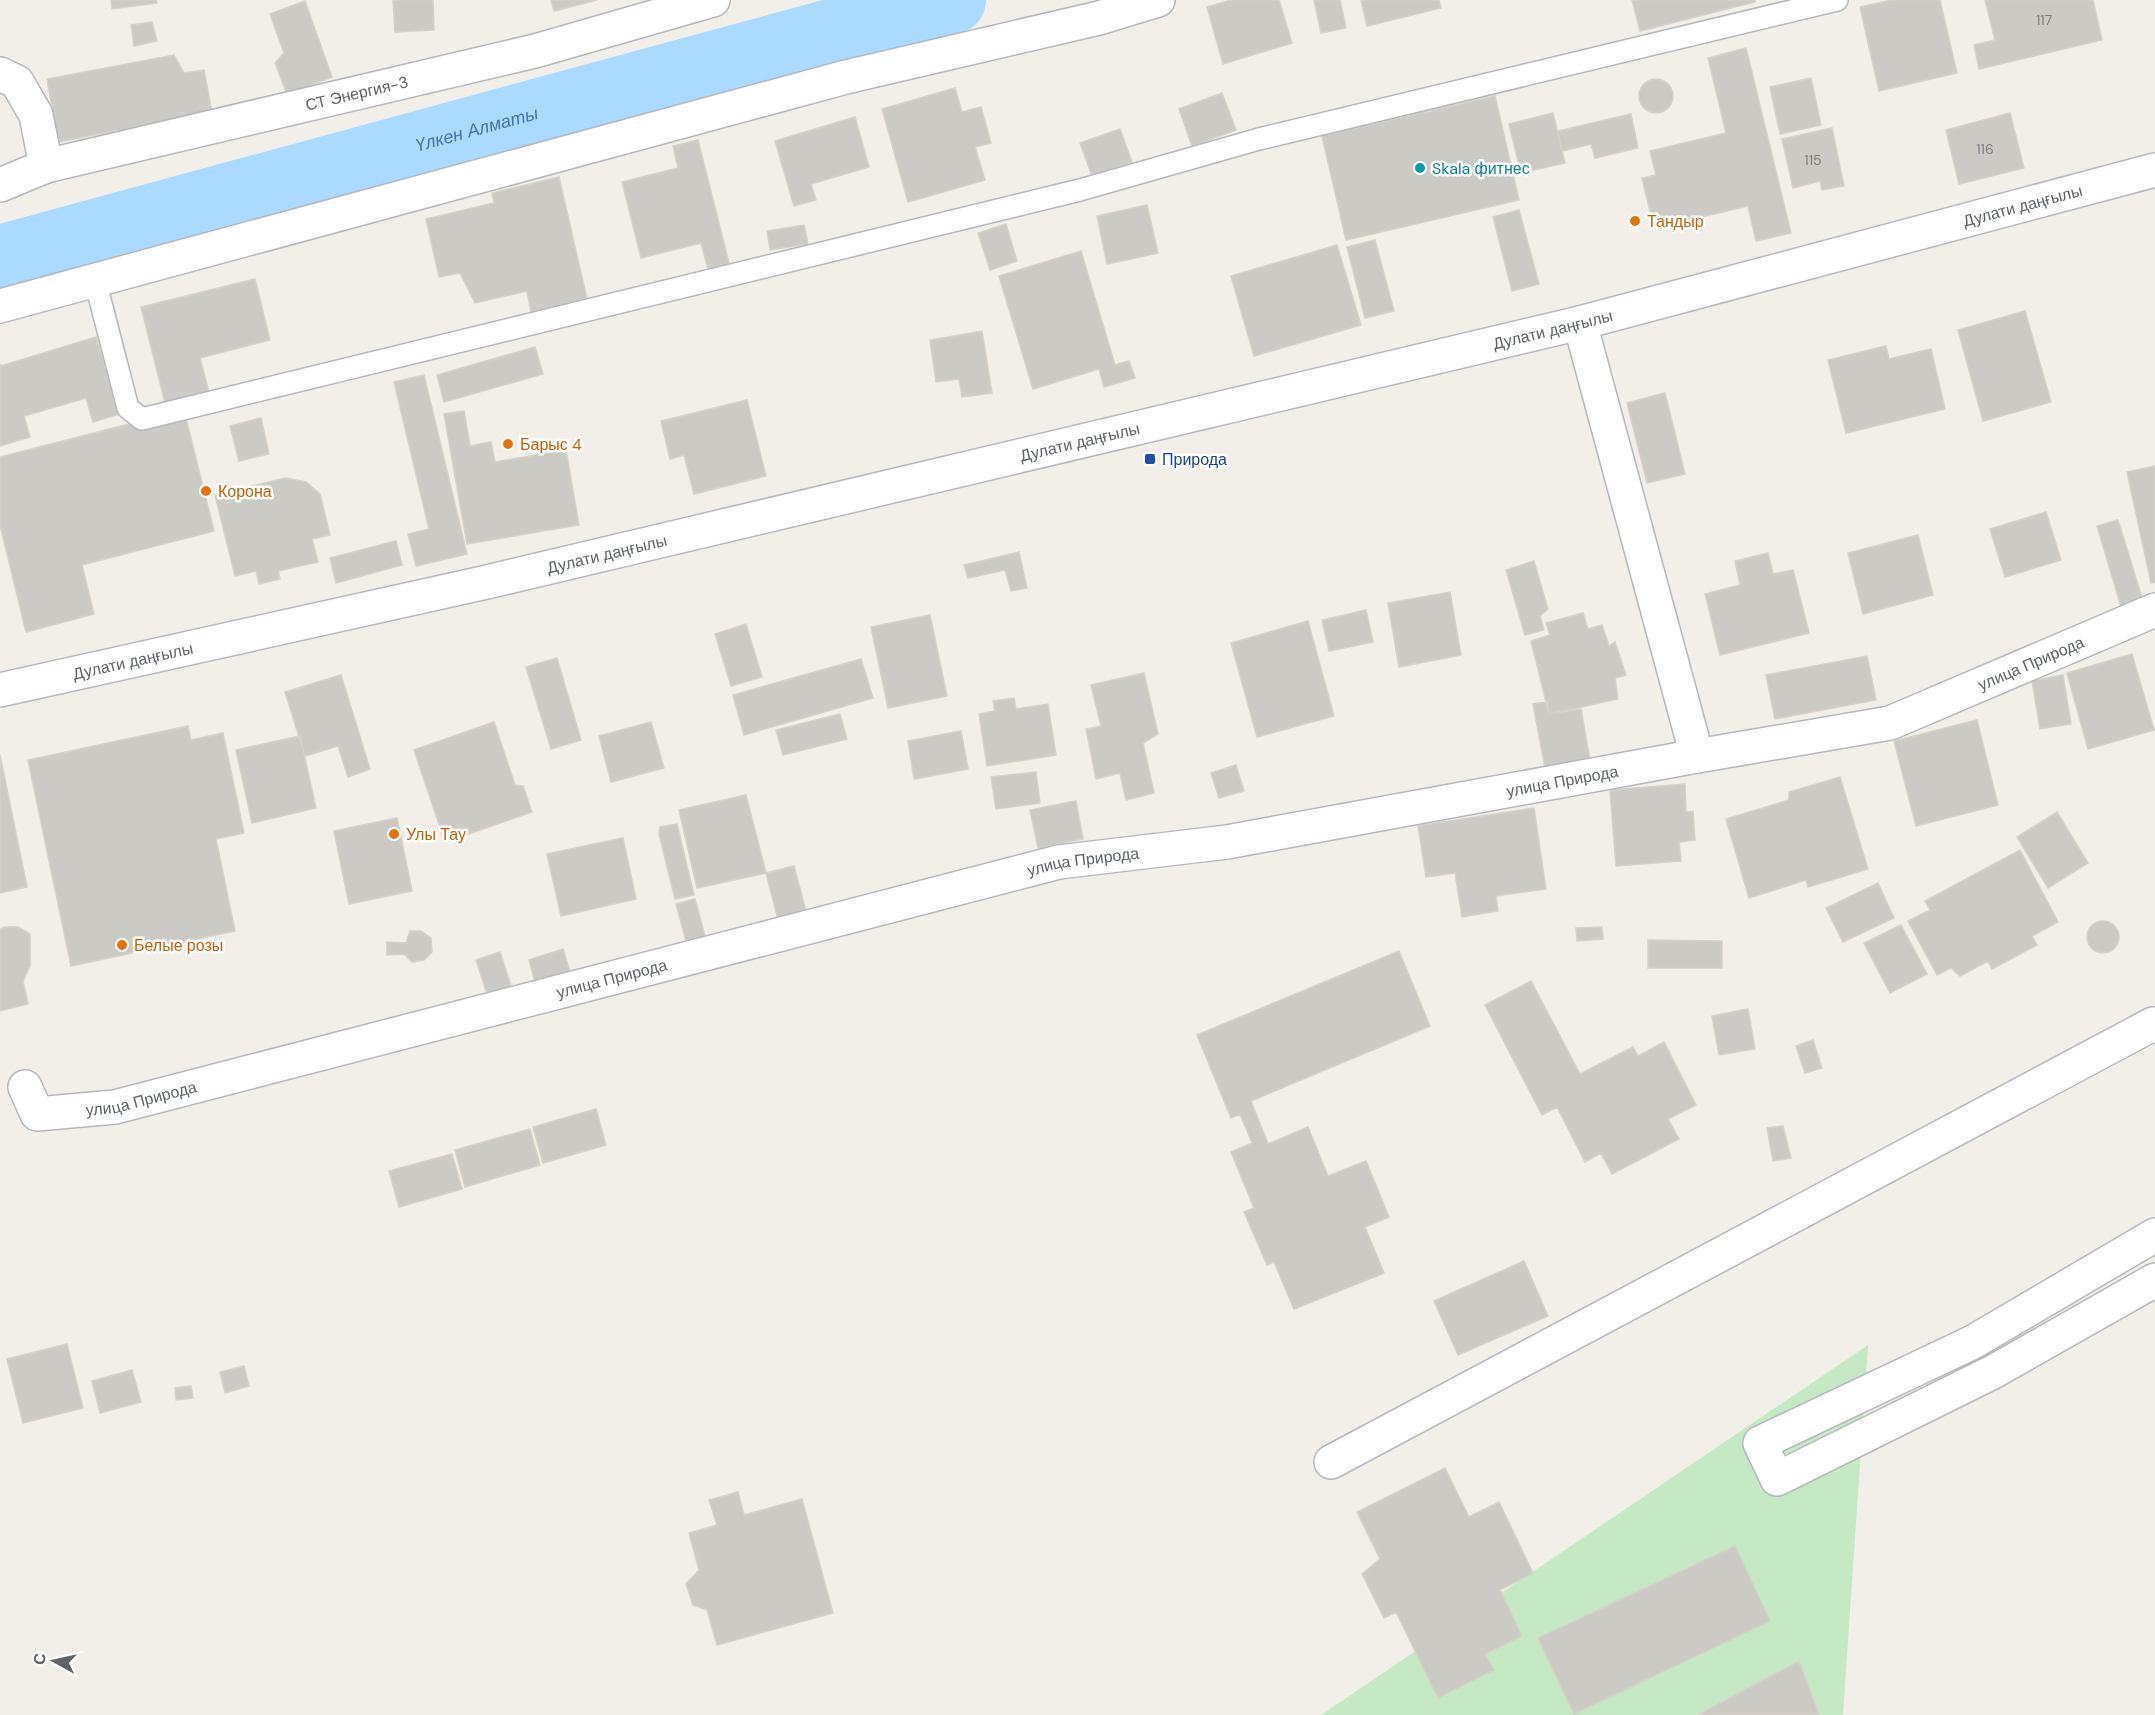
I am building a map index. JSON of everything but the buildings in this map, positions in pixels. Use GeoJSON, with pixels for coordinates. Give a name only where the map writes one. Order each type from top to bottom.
{"type":"FeatureCollection","features":[{"type":"Feature","properties":{"kind":"street","name":"СТ Энергия-3"},"geometry":{"type":"LineString","coordinates":[[0,185],[46,166],[535,51],[713,0]]}},
{"type":"Feature","properties":{"kind":"street"},"geometry":{"type":"LineString","coordinates":[[0,306],[846,77],[1099,18],[1158,0]]}},
{"type":"Feature","properties":{"kind":"street"},"geometry":{"type":"LineString","coordinates":[[0,74],[16,82],[36,115],[46,166]]}},
{"type":"Feature","properties":{"kind":"street","name":"Дулати даңғылы"},"geometry":{"type":"LineString","coordinates":[[0,690],[487,582],[1580,323],[2155,170]]}},
{"type":"Feature","properties":{"kind":"street"},"geometry":{"type":"LineString","coordinates":[[1580,323],[1698,756]]}},
{"type":"Feature","properties":{"kind":"street","name":"улица Природа"},"geometry":{"type":"LineString","coordinates":[[25,1087],[37,1114],[115,1107],[1059,862],[1227,842],[1890,723],[2155,610]]}},
{"type":"Feature","properties":{"kind":"street"},"geometry":{"type":"LineString","coordinates":[[1331,1462],[2153,1024],[2155,1026]]}},
{"type":"Feature","properties":{"kind":"street"},"geometry":{"type":"LineString","coordinates":[[2155,1235],[1973,1342],[1760,1443],[1777,1479],[1993,1372],[2155,1280]]}},
{"type":"Feature","properties":{"kind":"lane"},"geometry":{"type":"LineString","coordinates":[[94,280],[128,408],[142,419],[1080,190],[1259,139],[1837,0]]}},
{"type":"Feature","properties":{"kind":"green space"},"geometry":{"type":"Polygon","coordinates":[[[1868,1345],[1843,1715],[1321,1715],[1868,1345]]]}},
{"type":"Feature","properties":{"kind":"waterway","name":"Үлкен Алматы"},"geometry":{"type":"LineString","coordinates":[[0,259],[952,0]]}},
{"type":"Feature","properties":{"kind":"place","name":"Skala фитнес"},"geometry":{"type":"Point","coordinates":[1420,168]}},
{"type":"Feature","properties":{"kind":"place","name":"Тандыр"},"geometry":{"type":"Point","coordinates":[1635,221]}},
{"type":"Feature","properties":{"kind":"place","name":"Барыс 4"},"geometry":{"type":"Point","coordinates":[508,444]}},
{"type":"Feature","properties":{"kind":"place","name":"Природа"},"geometry":{"type":"Point","coordinates":[1150,459]}},
{"type":"Feature","properties":{"kind":"place","name":"Корона"},"geometry":{"type":"Point","coordinates":[206,491]}},
{"type":"Feature","properties":{"kind":"place","name":"Улы Тау"},"geometry":{"type":"Point","coordinates":[394,834]}},
{"type":"Feature","properties":{"kind":"place","name":"Белые розы"},"geometry":{"type":"Point","coordinates":[122,945]}}]}
